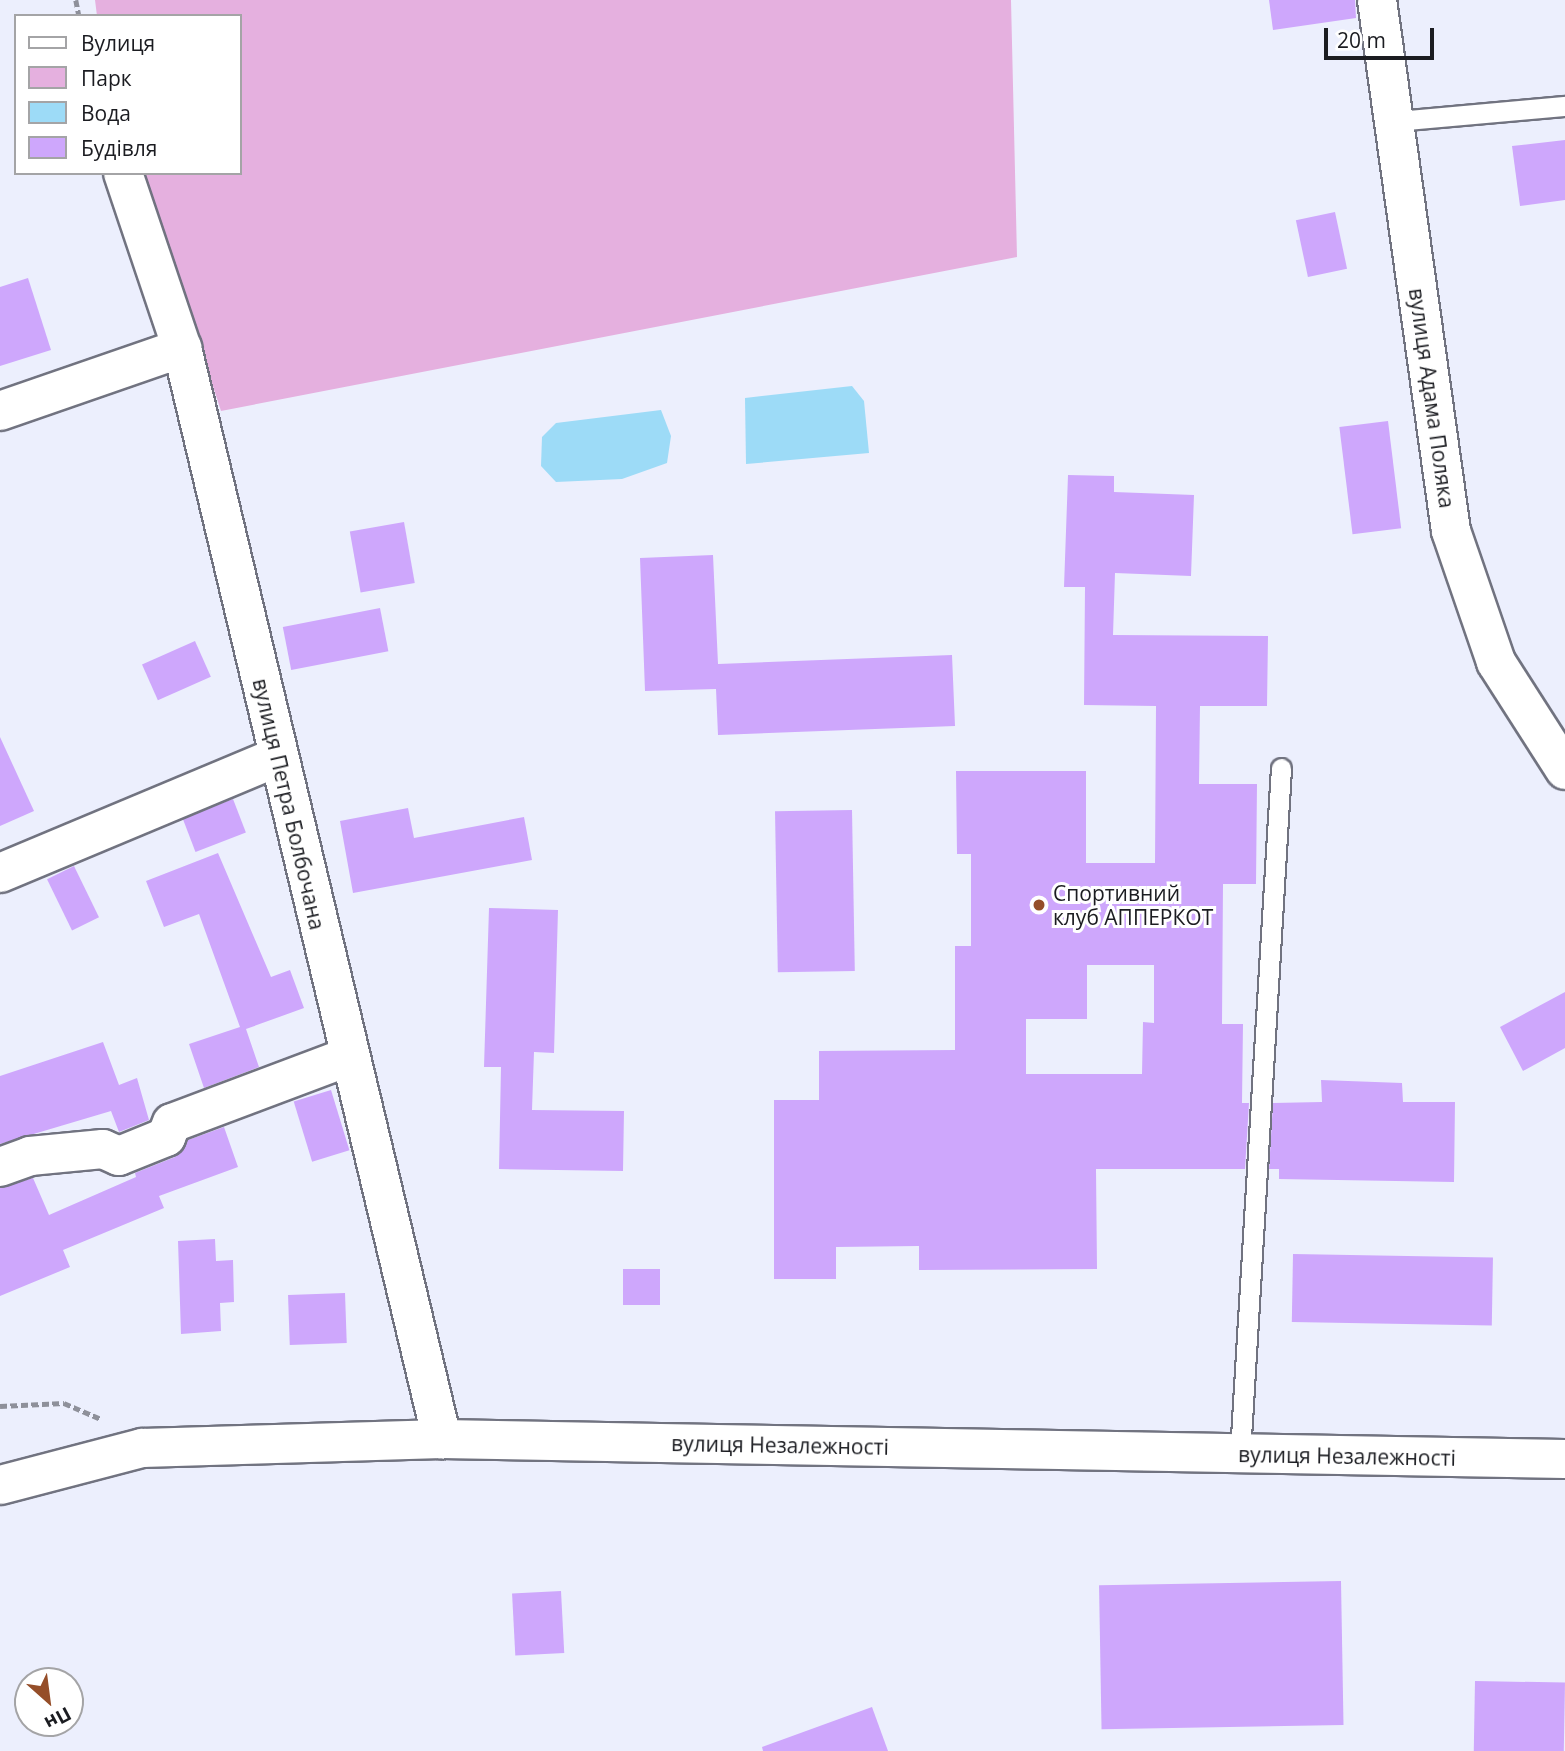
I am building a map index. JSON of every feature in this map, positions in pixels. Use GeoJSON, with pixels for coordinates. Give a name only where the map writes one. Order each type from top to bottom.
{"type":"FeatureCollection","features":[{"type":"Feature","properties":{"kind":"street","name":"вулиця Адама Поляка"},"geometry":{"type":"LineString","coordinates":[[1377,0],[1396,121],[1451,531],[1496,662],[1565,770]]}},
{"type":"Feature","properties":{"kind":"street","name":"вулиця Петра Болбочана"},"geometry":{"type":"LineString","coordinates":[[124,175],[182,348],[277,757],[442,1439]]}},
{"type":"Feature","properties":{"kind":"street"},"geometry":{"type":"LineString","coordinates":[[0,411],[182,348]]}},
{"type":"Feature","properties":{"kind":"street"},"geometry":{"type":"LineString","coordinates":[[0,873],[277,757]]}},
{"type":"Feature","properties":{"kind":"street"},"geometry":{"type":"LineString","coordinates":[[0,1167],[30,1156],[103,1149],[119,1156],[166,1137],[172,1123],[350,1056]]}},
{"type":"Feature","properties":{"kind":"street","name":"вулиця Незалежності"},"geometry":{"type":"LineString","coordinates":[[0,1485],[142,1448],[442,1439],[1565,1459]]}},
{"type":"Feature","properties":{"kind":"lane"},"geometry":{"type":"LineString","coordinates":[[1396,121],[1565,106]]}},
{"type":"Feature","properties":{"kind":"lane"},"geometry":{"type":"LineString","coordinates":[[1240,1454],[1281,768]]}},
{"type":"Feature","properties":{"kind":"path"},"geometry":{"type":"LineString","coordinates":[[0,1406],[64,1403],[118,1426],[142,1448]]}},
{"type":"Feature","properties":{"kind":"green space"},"geometry":{"type":"Polygon","coordinates":[[[95,0],[1011,0],[1017,257],[221,411],[145,175],[242,175],[242,14],[97,14],[95,0]]]}},
{"type":"Feature","properties":{"kind":"water"},"geometry":{"type":"Polygon","coordinates":[[[852,386],[864,401],[869,453],[746,464],[745,398],[852,386]]]}},
{"type":"Feature","properties":{"kind":"water"},"geometry":{"type":"Polygon","coordinates":[[[661,410],[671,436],[667,463],[622,479],[556,482],[541,466],[542,437],[556,423],[661,410]]]}},
{"type":"Feature","properties":{"kind":"building"},"geometry":{"type":"Polygon","coordinates":[[[1269,0],[1355,0],[1356,18],[1273,30],[1269,0]]]}},
{"type":"Feature","properties":{"kind":"building"},"geometry":{"type":"Polygon","coordinates":[[[1565,140],[1565,200],[1520,206],[1512,146],[1565,140]]]}},
{"type":"Feature","properties":{"kind":"building"},"geometry":{"type":"Polygon","coordinates":[[[1335,212],[1347,269],[1308,277],[1296,220],[1335,212]]]}},
{"type":"Feature","properties":{"kind":"building"},"geometry":{"type":"Polygon","coordinates":[[[28,278],[51,350],[0,366],[0,287],[28,278]]]}},
{"type":"Feature","properties":{"kind":"building"},"geometry":{"type":"Polygon","coordinates":[[[1388,421],[1401,528],[1353,534],[1339,427],[1388,421]]]}},
{"type":"Feature","properties":{"kind":"building"},"geometry":{"type":"Polygon","coordinates":[[[1068,475],[1114,476],[1114,492],[1194,495],[1191,576],[1115,573],[1113,635],[1268,636],[1267,706],[1200,706],[1199,784],[1257,784],[1256,884],[1223,884],[1222,1024],[1243,1024],[1242,1103],[1249,1103],[1245,1169],[1096,1169],[1097,1269],[919,1270],[919,1246],[836,1247],[836,1279],[774,1279],[774,1100],[819,1100],[819,1051],[955,1050],[955,946],[971,946],[971,854],[957,854],[956,771],[1086,771],[1086,863],[1155,863],[1156,706],[1084,705],[1085,587],[1064,587],[1068,475]],[[1087,965],[1087,1019],[1026,1019],[1026,1074],[1142,1074],[1143,1022],[1154,1023],[1154,965],[1087,965]]]}},
{"type":"Feature","properties":{"kind":"building"},"geometry":{"type":"Polygon","coordinates":[[[404,522],[415,583],[361,593],[350,532],[404,522]]]}},
{"type":"Feature","properties":{"kind":"building"},"geometry":{"type":"Polygon","coordinates":[[[713,555],[718,664],[952,655],[955,726],[718,735],[716,689],[645,691],[640,558],[713,555]]]}},
{"type":"Feature","properties":{"kind":"building"},"geometry":{"type":"Polygon","coordinates":[[[380,608],[388,651],[291,670],[283,627],[380,608]]]}},
{"type":"Feature","properties":{"kind":"building"},"geometry":{"type":"Polygon","coordinates":[[[195,641],[211,677],[158,700],[142,665],[195,641]]]}},
{"type":"Feature","properties":{"kind":"building"},"geometry":{"type":"Polygon","coordinates":[[[0,737],[34,811],[0,826],[0,737]]]}},
{"type":"Feature","properties":{"kind":"building"},"geometry":{"type":"Polygon","coordinates":[[[233,799],[246,833],[195,852],[183,818],[233,799]]]}},
{"type":"Feature","properties":{"kind":"building"},"geometry":{"type":"Polygon","coordinates":[[[408,808],[414,838],[524,817],[532,860],[353,893],[340,821],[408,808]]]}},
{"type":"Feature","properties":{"kind":"building"},"geometry":{"type":"Polygon","coordinates":[[[852,810],[855,971],[778,972],[775,811],[852,810]]]}},
{"type":"Feature","properties":{"kind":"building"},"geometry":{"type":"Polygon","coordinates":[[[218,853],[271,977],[290,970],[304,1008],[246,1029],[259,1067],[204,1088],[189,1044],[240,1027],[199,914],[164,927],[146,881],[218,853]]]}},
{"type":"Feature","properties":{"kind":"building"},"geometry":{"type":"Polygon","coordinates":[[[74,866],[99,917],[72,930],[47,879],[74,866]]]}},
{"type":"Feature","properties":{"kind":"building"},"geometry":{"type":"Polygon","coordinates":[[[489,908],[558,910],[554,1053],[534,1052],[532,1110],[624,1111],[623,1171],[499,1169],[501,1067],[484,1067],[489,908]]]}},
{"type":"Feature","properties":{"kind":"building"},"geometry":{"type":"Polygon","coordinates":[[[1565,992],[1565,1048],[1523,1071],[1500,1027],[1565,992]]]}},
{"type":"Feature","properties":{"kind":"building"},"geometry":{"type":"Polygon","coordinates":[[[103,1042],[119,1085],[137,1078],[149,1120],[119,1132],[111,1111],[0,1144],[0,1076],[103,1042]]]}},
{"type":"Feature","properties":{"kind":"building"},"geometry":{"type":"Polygon","coordinates":[[[1321,1080],[1402,1083],[1403,1102],[1455,1102],[1454,1182],[1279,1179],[1279,1169],[1269,1169],[1273,1103],[1322,1102],[1321,1080]]]}},
{"type":"Feature","properties":{"kind":"building"},"geometry":{"type":"Polygon","coordinates":[[[331,1090],[349,1150],[312,1162],[294,1101],[331,1090]]]}},
{"type":"Feature","properties":{"kind":"building"},"geometry":{"type":"Polygon","coordinates":[[[224,1127],[238,1167],[159,1196],[164,1208],[63,1250],[70,1267],[0,1296],[0,1188],[33,1178],[49,1215],[136,1177],[135,1173],[175,1157],[188,1140],[224,1127]]]}},
{"type":"Feature","properties":{"kind":"building"},"geometry":{"type":"Polygon","coordinates":[[[215,1239],[216,1261],[233,1260],[234,1302],[220,1303],[221,1331],[181,1334],[178,1241],[215,1239]]]}},
{"type":"Feature","properties":{"kind":"building"},"geometry":{"type":"Polygon","coordinates":[[[1293,1254],[1493,1257],[1492,1325],[1292,1322],[1293,1254]]]}},
{"type":"Feature","properties":{"kind":"building"},"geometry":{"type":"Polygon","coordinates":[[[623,1269],[660,1269],[660,1305],[623,1305],[623,1269]]]}},
{"type":"Feature","properties":{"kind":"building"},"geometry":{"type":"Polygon","coordinates":[[[345,1293],[347,1343],[290,1345],[288,1295],[345,1293]]]}},
{"type":"Feature","properties":{"kind":"building"},"geometry":{"type":"Polygon","coordinates":[[[1341,1581],[1344,1725],[1102,1729],[1099,1585],[1341,1581]]]}},
{"type":"Feature","properties":{"kind":"building"},"geometry":{"type":"Polygon","coordinates":[[[561,1591],[564,1653],[515,1655],[512,1594],[561,1591]]]}},
{"type":"Feature","properties":{"kind":"building"},"geometry":{"type":"Polygon","coordinates":[[[1475,1681],[1565,1683],[1564,1751],[1474,1751],[1475,1681]]]}},
{"type":"Feature","properties":{"kind":"building"},"geometry":{"type":"Polygon","coordinates":[[[872,1707],[888,1751],[763,1751],[762,1747],[872,1707]]]}},
{"type":"Feature","properties":{"kind":"place","name":"Спортивний клуб АППЕРКОТ"},"geometry":{"type":"Point","coordinates":[1039,905]}}]}
